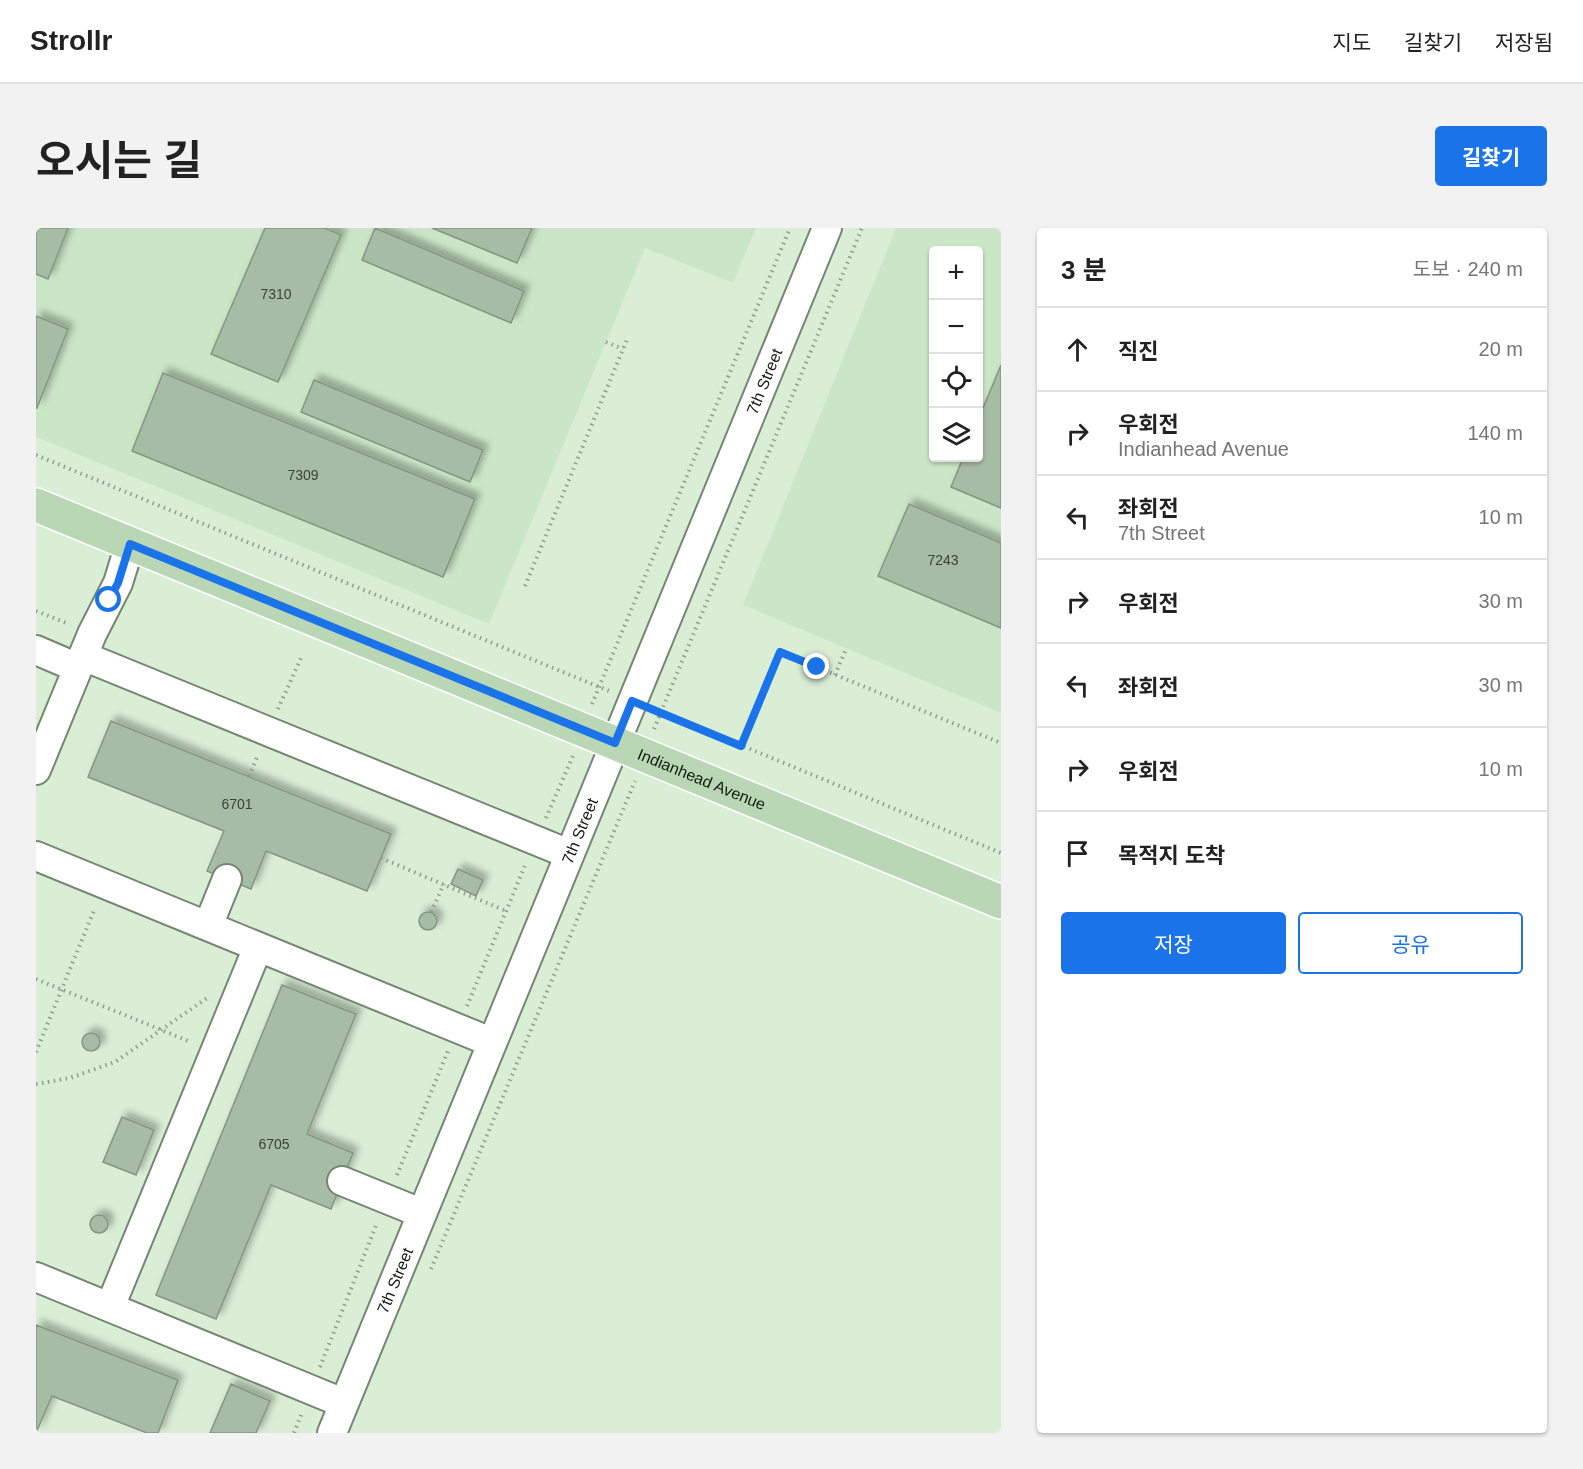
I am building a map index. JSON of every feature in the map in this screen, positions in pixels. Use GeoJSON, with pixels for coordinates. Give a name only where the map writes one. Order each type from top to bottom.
{"type":"FeatureCollection","features":[{"type":"Feature","properties":{"kind":"main road","name":"Indianhead Avenue"},"geometry":{"type":"LineString","coordinates":[[36,505],[1001,902]]}},
{"type":"Feature","properties":{"kind":"street","name":"7th Street"},"geometry":{"type":"LineString","coordinates":[[332,1433],[568,855],[601,782],[629,749],[632,701],[827,228]]}},
{"type":"Feature","properties":{"kind":"street"},"geometry":{"type":"LineString","coordinates":[[36,770],[84,652],[118,583],[130,544]]}},
{"type":"Feature","properties":{"kind":"street"},"geometry":{"type":"LineString","coordinates":[[36,650],[84,652],[568,855]]}},
{"type":"Feature","properties":{"kind":"street"},"geometry":{"type":"LineString","coordinates":[[36,856],[491,1042]]}},
{"type":"Feature","properties":{"kind":"street"},"geometry":{"type":"LineString","coordinates":[[208,926],[227,879]]}},
{"type":"Feature","properties":{"kind":"street"},"geometry":{"type":"LineString","coordinates":[[110,1307],[258,947]]}},
{"type":"Feature","properties":{"kind":"street"},"geometry":{"type":"LineString","coordinates":[[342,1181],[421,1214]]}},
{"type":"Feature","properties":{"kind":"street"},"geometry":{"type":"LineString","coordinates":[[36,1277],[343,1403]]}},
{"type":"Feature","properties":{"kind":"path"},"geometry":{"type":"LineString","coordinates":[[427,1279],[630,794],[629,749],[660,712],[862,228]]}},
{"type":"Feature","properties":{"kind":"path"},"geometry":{"type":"LineString","coordinates":[[525,586],[628,337]]}},
{"type":"Feature","properties":{"kind":"path"},"geometry":{"type":"LineString","coordinates":[[606,342],[623,349]]}},
{"type":"Feature","properties":{"kind":"path"},"geometry":{"type":"LineString","coordinates":[[36,455],[1001,853]]}},
{"type":"Feature","properties":{"kind":"path"},"geometry":{"type":"LineString","coordinates":[[36,611],[84,652]]}},
{"type":"Feature","properties":{"kind":"path"},"geometry":{"type":"LineString","coordinates":[[836,675],[846,649]]}},
{"type":"Feature","properties":{"kind":"path"},"geometry":{"type":"LineString","coordinates":[[741,746],[780,652],[1001,743]]}},
{"type":"Feature","properties":{"kind":"path"},"geometry":{"type":"LineString","coordinates":[[381,858],[506,911]]}},
{"type":"Feature","properties":{"kind":"path"},"geometry":{"type":"LineString","coordinates":[[36,1052],[105,884]]}},
{"type":"Feature","properties":{"kind":"path"},"geometry":{"type":"LineString","coordinates":[[431,912],[444,884]]}},
{"type":"Feature","properties":{"kind":"path"},"geometry":{"type":"LineString","coordinates":[[36,979],[215,1052]]}},
{"type":"Feature","properties":{"kind":"path"},"geometry":{"type":"LineString","coordinates":[[36,1084],[70,1077],[115,1062],[213,993]]}},
{"type":"Feature","properties":{"kind":"shaded area"},"geometry":{"type":"Polygon","coordinates":[[[36,228],[756,228],[733,283],[645,248],[489,624],[36,437],[36,228]]]}},
{"type":"Feature","properties":{"kind":"shaded area"},"geometry":{"type":"Polygon","coordinates":[[[896,228],[1001,228],[1001,713],[743,605],[896,228]]]}},
{"type":"Feature","properties":{"kind":"building"},"geometry":{"type":"Polygon","coordinates":[[[36,228],[68,228],[48,279],[36,274],[36,228]]]}},
{"type":"Feature","properties":{"kind":"building"},"geometry":{"type":"Polygon","coordinates":[[[265,228],[325,228],[341,235],[278,382],[211,354],[265,228]]]}},
{"type":"Feature","properties":{"kind":"building"},"geometry":{"type":"Polygon","coordinates":[[[375,228],[524,291],[511,323],[362,260],[375,228]]]}},
{"type":"Feature","properties":{"kind":"building"},"geometry":{"type":"Polygon","coordinates":[[[432,228],[532,228],[517,263],[432,228]]]}},
{"type":"Feature","properties":{"kind":"building"},"geometry":{"type":"Polygon","coordinates":[[[36,316],[68,329],[37,408],[36,408],[36,316]]]}},
{"type":"Feature","properties":{"kind":"building"},"geometry":{"type":"Polygon","coordinates":[[[1001,365],[1001,508],[951,487],[961,462],[983,462],[983,408],[1001,365]]]}},
{"type":"Feature","properties":{"kind":"building"},"geometry":{"type":"Polygon","coordinates":[[[163,373],[475,499],[443,577],[132,451],[163,373]]]}},
{"type":"Feature","properties":{"kind":"building"},"geometry":{"type":"Polygon","coordinates":[[[314,380],[483,450],[470,482],[301,412],[314,380]]]}},
{"type":"Feature","properties":{"kind":"building"},"geometry":{"type":"Polygon","coordinates":[[[909,504],[1001,543],[1001,628],[878,576],[909,504]]]}},
{"type":"Feature","properties":{"kind":"building"},"geometry":{"type":"Polygon","coordinates":[[[111,721],[391,834],[367,891],[266,851],[251,889],[207,871],[224,831],[88,777],[111,721]]]}},
{"type":"Feature","properties":{"kind":"building"},"geometry":{"type":"Polygon","coordinates":[[[458,869],[483,880],[476,896],[451,884],[458,869]]]}},
{"type":"Feature","properties":{"kind":"building"},"geometry":{"type":"Polygon","coordinates":[[[428,912],[434,915],[437,921],[434,927],[428,930],[422,927],[419,921],[422,915],[428,912]]]}},
{"type":"Feature","properties":{"kind":"building"},"geometry":{"type":"Polygon","coordinates":[[[282,985],[356,1014],[307,1134],[353,1153],[331,1209],[271,1185],[216,1319],[156,1295],[282,985]]]}},
{"type":"Feature","properties":{"kind":"building"},"geometry":{"type":"Polygon","coordinates":[[[91,1033],[97,1036],[100,1042],[97,1048],[91,1051],[85,1048],[82,1042],[85,1036],[91,1033]]]}},
{"type":"Feature","properties":{"kind":"building"},"geometry":{"type":"Polygon","coordinates":[[[122,1117],[154,1130],[136,1175],[103,1162],[122,1117]]]}},
{"type":"Feature","properties":{"kind":"building"},"geometry":{"type":"Polygon","coordinates":[[[99,1215],[105,1218],[108,1224],[105,1230],[99,1233],[93,1230],[90,1224],[93,1218],[99,1215]]]}},
{"type":"Feature","properties":{"kind":"building"},"geometry":{"type":"Polygon","coordinates":[[[36,1325],[178,1380],[158,1433],[147,1433],[52,1396],[36,1433],[36,1325]]]}},
{"type":"Feature","properties":{"kind":"building"},"geometry":{"type":"Polygon","coordinates":[[[231,1384],[270,1401],[256,1433],[210,1433],[231,1384]]]}},
{"type":"Feature","properties":{"kind":"route"},"geometry":{"type":"LineString","coordinates":[[109,600],[118,583],[130,544],[615,743],[632,701],[741,746],[780,652],[817,667]]}}]}
